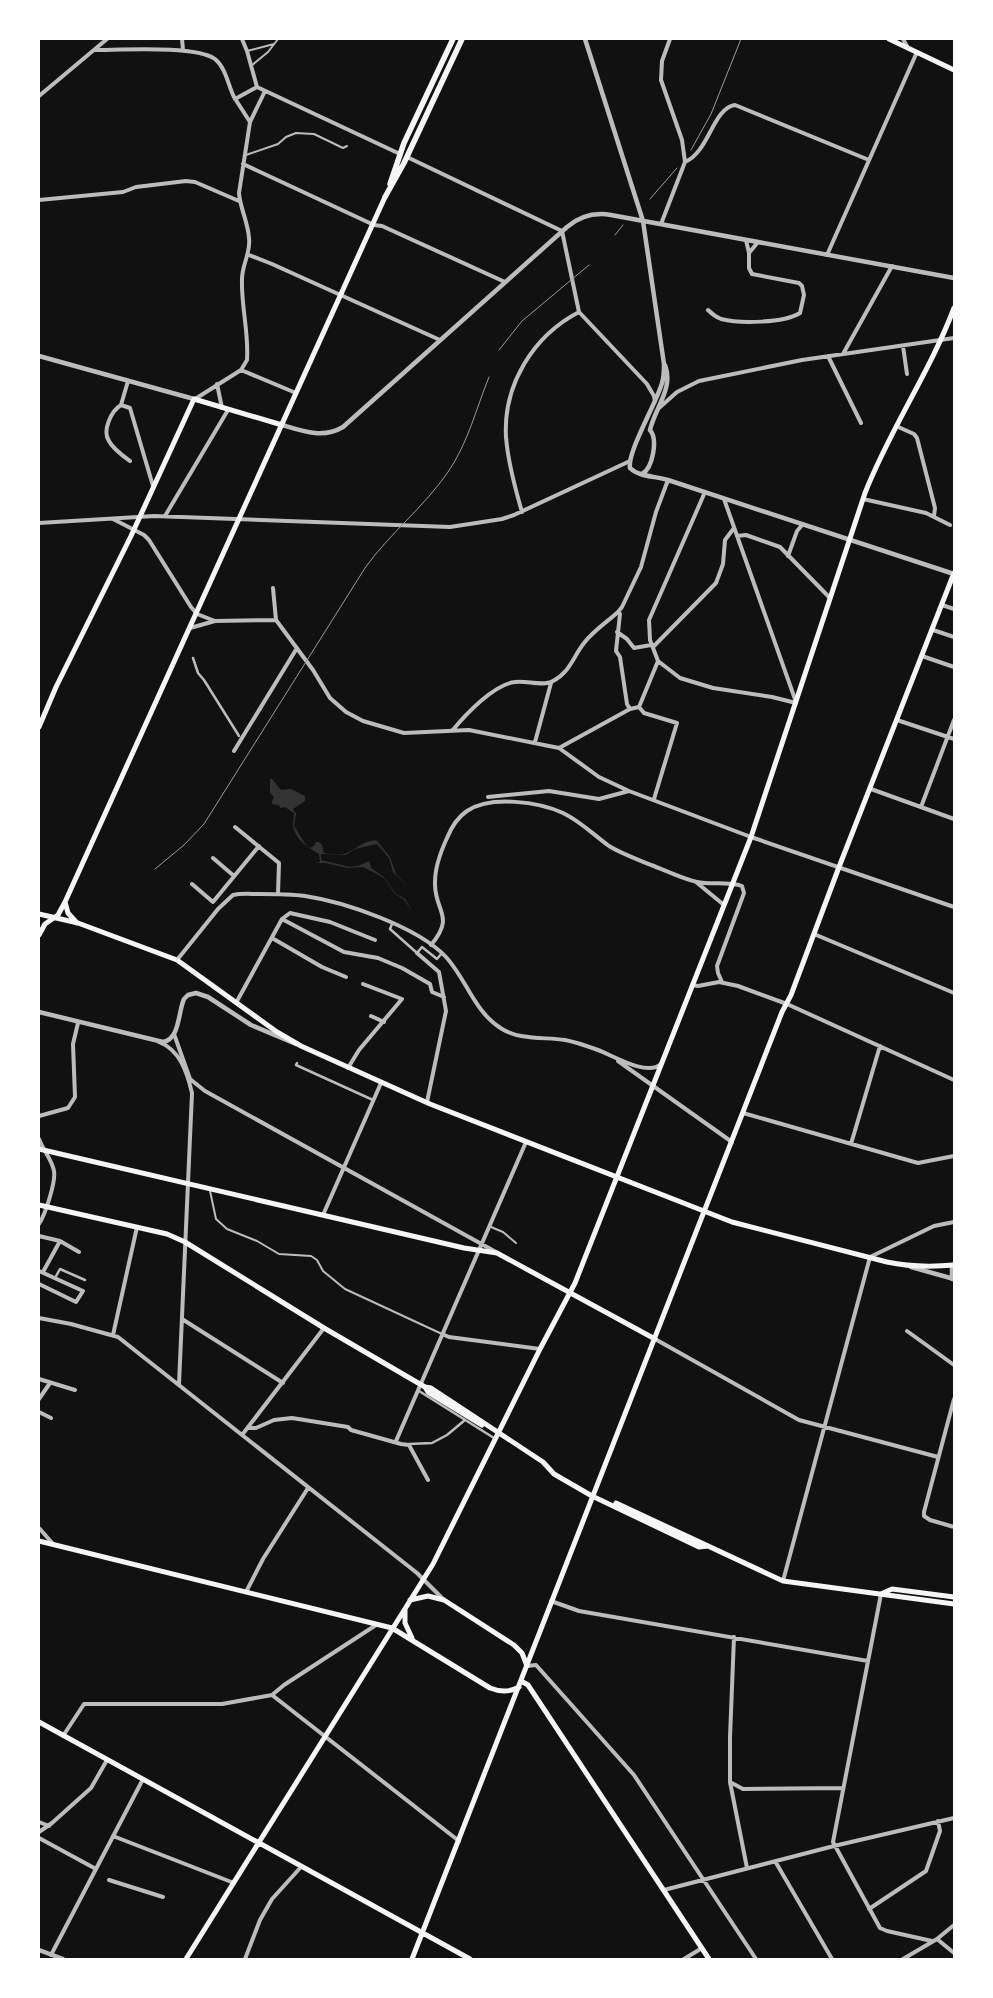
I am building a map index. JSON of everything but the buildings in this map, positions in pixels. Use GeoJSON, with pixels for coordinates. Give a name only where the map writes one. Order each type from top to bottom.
{"type":"FeatureCollection","features":[{"type":"Feature","properties":{"kind":"main road"},"geometry":{"type":"LineString","coordinates":[[386,197],[400,154],[453,39]]}},
{"type":"Feature","properties":{"kind":"main road"},"geometry":{"type":"LineString","coordinates":[[39,935],[45,924],[55,918],[65,902],[341,294],[462,39]]}},
{"type":"Feature","properties":{"kind":"main road"},"geometry":{"type":"LineString","coordinates":[[889,39],[954,70]]}},
{"type":"Feature","properties":{"kind":"main road"},"geometry":{"type":"LineString","coordinates":[[400,154],[407,157]]}},
{"type":"Feature","properties":{"kind":"main road"},"geometry":{"type":"LineString","coordinates":[[186,1959],[392,1628],[424,1580],[540,1349],[571,1293],[751,837],[876,463],[941,341],[954,308]]}},
{"type":"Feature","properties":{"kind":"main road"},"geometry":{"type":"LineString","coordinates":[[39,727],[56,687],[194,399],[282,425]]}},
{"type":"Feature","properties":{"kind":"main road"},"geometry":{"type":"LineString","coordinates":[[412,1959],[954,574]]}},
{"type":"Feature","properties":{"kind":"main road"},"geometry":{"type":"LineString","coordinates":[[65,902],[68,913],[78,923]]}},
{"type":"Feature","properties":{"kind":"main road"},"geometry":{"type":"LineString","coordinates":[[39,914],[78,923],[177,960],[236,1003],[301,1046],[380,1083],[704,1212],[760,1230],[909,1266],[953,1265]]}},
{"type":"Feature","properties":{"kind":"main road"},"geometry":{"type":"LineString","coordinates":[[41,1150],[478,1251],[497,1253],[655,1339]]}},
{"type":"Feature","properties":{"kind":"main road"},"geometry":{"type":"LineString","coordinates":[[39,1205],[167,1234],[185,1242],[482,1425]]}},
{"type":"Feature","properties":{"kind":"main road"},"geometry":{"type":"LineString","coordinates":[[421,1387],[431,1388],[543,1462],[554,1474],[592,1496],[699,1547],[708,1546]]}},
{"type":"Feature","properties":{"kind":"main road"},"geometry":{"type":"LineString","coordinates":[[616,1503],[784,1581],[954,1604]]}},
{"type":"Feature","properties":{"kind":"main road"},"geometry":{"type":"LineString","coordinates":[[39,1541],[392,1628],[490,1688],[501,1692],[514,1690],[520,1684]]}},
{"type":"Feature","properties":{"kind":"main road"},"geometry":{"type":"LineString","coordinates":[[881,1594],[892,1589],[954,1598]]}},
{"type":"Feature","properties":{"kind":"main road"},"geometry":{"type":"LineString","coordinates":[[410,1601],[428,1596],[444,1600],[514,1645],[522,1653],[527,1666]]}},
{"type":"Feature","properties":{"kind":"main road"},"geometry":{"type":"LineString","coordinates":[[405,1608],[405,1623],[414,1640]]}},
{"type":"Feature","properties":{"kind":"main road"},"geometry":{"type":"LineString","coordinates":[[520,1684],[528,1685],[709,1959]]}},
{"type":"Feature","properties":{"kind":"main road"},"geometry":{"type":"LineString","coordinates":[[39,1722],[142,1781],[470,1959]]}},
{"type":"Feature","properties":{"kind":"street"},"geometry":{"type":"LineString","coordinates":[[39,96],[107,39]]}},
{"type":"Feature","properties":{"kind":"street"},"geometry":{"type":"LineString","coordinates":[[182,39],[183,50]]}},
{"type":"Feature","properties":{"kind":"street"},"geometry":{"type":"LineString","coordinates":[[242,39],[257,87],[400,154]]}},
{"type":"Feature","properties":{"kind":"street"},"geometry":{"type":"LineString","coordinates":[[585,39],[644,221],[664,364],[663,381],[630,461],[631,470],[639,474],[653,475],[954,574]]}},
{"type":"Feature","properties":{"kind":"street"},"geometry":{"type":"LineString","coordinates":[[661,224],[686,162],[682,140],[661,80],[662,61],[670,39]]}},
{"type":"Feature","properties":{"kind":"street"},"geometry":{"type":"LineString","coordinates":[[903,39],[908,48]]}},
{"type":"Feature","properties":{"kind":"street"},"geometry":{"type":"LineString","coordinates":[[94,50],[183,50],[209,56],[221,66],[236,99],[250,122]]}},
{"type":"Feature","properties":{"kind":"street"},"geometry":{"type":"LineString","coordinates":[[827,254],[917,52]]}},
{"type":"Feature","properties":{"kind":"street"},"geometry":{"type":"LineString","coordinates":[[236,99],[257,87]]}},
{"type":"Feature","properties":{"kind":"street"},"geometry":{"type":"LineString","coordinates":[[39,356],[194,399],[241,370],[247,357],[242,278],[249,255],[250,238],[239,201],[250,122],[265,91]]}},
{"type":"Feature","properties":{"kind":"street"},"geometry":{"type":"LineString","coordinates":[[686,162],[693,157],[707,139],[724,110],[728,106],[735,105],[869,160]]}},
{"type":"Feature","properties":{"kind":"street"},"geometry":{"type":"LineString","coordinates":[[407,157],[562,231]]}},
{"type":"Feature","properties":{"kind":"street"},"geometry":{"type":"LineString","coordinates":[[243,164],[374,225],[382,226],[505,282]]}},
{"type":"Feature","properties":{"kind":"street"},"geometry":{"type":"LineString","coordinates":[[40,199],[123,192],[136,188],[186,181],[195,182],[239,201]]}},
{"type":"Feature","properties":{"kind":"street"},"geometry":{"type":"LineString","coordinates":[[282,425],[314,434],[329,434],[338,430],[562,231],[579,219],[595,214],[606,214],[954,278]]}},
{"type":"Feature","properties":{"kind":"street"},"geometry":{"type":"LineString","coordinates":[[562,231],[579,312],[647,384],[655,401]]}},
{"type":"Feature","properties":{"kind":"street"},"geometry":{"type":"LineString","coordinates":[[708,310],[721,319],[763,322],[786,319],[800,313],[804,295],[802,286],[799,283],[752,274],[749,268],[749,253],[746,240]]}},
{"type":"Feature","properties":{"kind":"street"},"geometry":{"type":"LineString","coordinates":[[749,253],[758,242]]}},
{"type":"Feature","properties":{"kind":"street"},"geometry":{"type":"LineString","coordinates":[[249,255],[341,294],[440,340]]}},
{"type":"Feature","properties":{"kind":"street"},"geometry":{"type":"LineString","coordinates":[[844,354],[892,266]]}},
{"type":"Feature","properties":{"kind":"street"},"geometry":{"type":"LineString","coordinates":[[522,512],[508,457],[506,435],[508,407],[512,390],[526,361],[538,345],[559,324],[579,312]]}},
{"type":"Feature","properties":{"kind":"street"},"geometry":{"type":"LineString","coordinates":[[658,408],[677,392],[699,381],[828,356],[954,338]]}},
{"type":"Feature","properties":{"kind":"street"},"geometry":{"type":"LineString","coordinates":[[903,346],[907,374]]}},
{"type":"Feature","properties":{"kind":"street"},"geometry":{"type":"LineString","coordinates":[[828,356],[861,423]]}},
{"type":"Feature","properties":{"kind":"street"},"geometry":{"type":"LineString","coordinates":[[639,474],[646,471],[650,464],[654,437],[650,430],[667,385],[668,373],[664,364]]}},
{"type":"Feature","properties":{"kind":"street"},"geometry":{"type":"LineString","coordinates":[[241,370],[296,393]]}},
{"type":"Feature","properties":{"kind":"street"},"geometry":{"type":"LineString","coordinates":[[128,381],[121,405],[113,412],[107,437],[114,447],[130,461]]}},
{"type":"Feature","properties":{"kind":"street"},"geometry":{"type":"LineString","coordinates":[[216,384],[222,408]]}},
{"type":"Feature","properties":{"kind":"street"},"geometry":{"type":"LineString","coordinates":[[121,405],[130,408],[153,486]]}},
{"type":"Feature","properties":{"kind":"street"},"geometry":{"type":"LineString","coordinates":[[165,516],[228,410]]}},
{"type":"Feature","properties":{"kind":"street"},"geometry":{"type":"LineString","coordinates":[[896,425],[914,434],[917,438],[935,508],[934,516]]}},
{"type":"Feature","properties":{"kind":"street"},"geometry":{"type":"LineString","coordinates":[[641,432],[650,430]]}},
{"type":"Feature","properties":{"kind":"street"},"geometry":{"type":"LineString","coordinates":[[39,523],[165,516],[450,527],[502,519],[522,512],[630,461]]}},
{"type":"Feature","properties":{"kind":"street"},"geometry":{"type":"LineString","coordinates":[[650,464],[653,475]]}},
{"type":"Feature","properties":{"kind":"street"},"geometry":{"type":"LineString","coordinates":[[535,742],[551,683],[573,663],[585,641],[622,607],[641,567],[654,518],[668,480]]}},
{"type":"Feature","properties":{"kind":"street"},"geometry":{"type":"LineString","coordinates":[[704,492],[650,618],[648,629],[658,660],[680,678],[714,688],[772,697],[796,703]]}},
{"type":"Feature","properties":{"kind":"street"},"geometry":{"type":"LineString","coordinates":[[724,499],[796,703]]}},
{"type":"Feature","properties":{"kind":"street"},"geometry":{"type":"LineString","coordinates":[[863,499],[934,516],[950,525]]}},
{"type":"Feature","properties":{"kind":"street"},"geometry":{"type":"LineString","coordinates":[[113,518],[144,535],[151,542],[197,614],[215,621]]}},
{"type":"Feature","properties":{"kind":"street"},"geometry":{"type":"LineString","coordinates":[[788,556],[796,531],[802,524]]}},
{"type":"Feature","properties":{"kind":"street"},"geometry":{"type":"LineString","coordinates":[[617,632],[627,639],[634,648],[652,646],[713,589],[723,564],[725,540],[734,528]]}},
{"type":"Feature","properties":{"kind":"street"},"geometry":{"type":"LineString","coordinates":[[737,536],[746,535],[780,547],[830,598]]}},
{"type":"Feature","properties":{"kind":"street"},"geometry":{"type":"LineString","coordinates":[[273,588],[276,620],[330,698],[355,717],[404,733],[469,730],[559,748],[600,777],[629,791],[751,837],[954,907]]}},
{"type":"Feature","properties":{"kind":"street"},"geometry":{"type":"LineString","coordinates":[[942,605],[954,609]]}},
{"type":"Feature","properties":{"kind":"street"},"geometry":{"type":"LineString","coordinates":[[618,612],[620,614],[616,651],[620,657],[627,704],[630,710]]}},
{"type":"Feature","properties":{"kind":"street"},"geometry":{"type":"LineString","coordinates":[[190,628],[215,621],[276,620]]}},
{"type":"Feature","properties":{"kind":"street"},"geometry":{"type":"LineString","coordinates":[[932,630],[954,637]]}},
{"type":"Feature","properties":{"kind":"street"},"geometry":{"type":"LineString","coordinates":[[234,751],[297,648]]}},
{"type":"Feature","properties":{"kind":"street"},"geometry":{"type":"LineString","coordinates":[[922,656],[954,667]]}},
{"type":"Feature","properties":{"kind":"street"},"geometry":{"type":"LineString","coordinates":[[193,658],[198,673],[239,736]]}},
{"type":"Feature","properties":{"kind":"street"},"geometry":{"type":"LineString","coordinates":[[639,708],[658,660]]}},
{"type":"Feature","properties":{"kind":"street"},"geometry":{"type":"LineString","coordinates":[[452,731],[464,717],[504,685],[519,682],[551,683]]}},
{"type":"Feature","properties":{"kind":"street"},"geometry":{"type":"LineString","coordinates":[[559,748],[630,710],[639,708]]}},
{"type":"Feature","properties":{"kind":"street"},"geometry":{"type":"LineString","coordinates":[[639,708],[644,713],[677,723],[654,799]]}},
{"type":"Feature","properties":{"kind":"street"},"geometry":{"type":"LineString","coordinates":[[897,720],[954,739]]}},
{"type":"Feature","properties":{"kind":"street"},"geometry":{"type":"LineString","coordinates":[[921,807],[954,720]]}},
{"type":"Feature","properties":{"kind":"street"},"geometry":{"type":"LineString","coordinates":[[871,789],[954,819]]}},
{"type":"Feature","properties":{"kind":"street"},"geometry":{"type":"LineString","coordinates":[[488,797],[526,792],[561,791],[599,799],[629,791]]}},
{"type":"Feature","properties":{"kind":"street"},"geometry":{"type":"LineString","coordinates":[[526,792],[526,802]]}},
{"type":"Feature","properties":{"kind":"street"},"geometry":{"type":"LineString","coordinates":[[431,945],[444,925],[434,884],[437,866],[447,837],[456,822],[469,810],[492,803],[526,802],[564,813],[612,848],[696,882],[724,905]]}},
{"type":"Feature","properties":{"kind":"street"},"geometry":{"type":"LineString","coordinates":[[235,827],[279,863],[278,894]]}},
{"type":"Feature","properties":{"kind":"street"},"geometry":{"type":"LineString","coordinates":[[192,884],[213,902],[259,846]]}},
{"type":"Feature","properties":{"kind":"street"},"geometry":{"type":"LineString","coordinates":[[213,858],[234,876]]}},
{"type":"Feature","properties":{"kind":"street"},"geometry":{"type":"LineString","coordinates":[[696,882],[732,884],[741,886],[744,890],[716,970],[722,982]]}},
{"type":"Feature","properties":{"kind":"street"},"geometry":{"type":"LineString","coordinates":[[177,960],[230,897],[237,894],[278,894],[327,900],[412,932],[442,953],[457,972],[478,1006],[491,1021],[503,1030],[516,1035],[565,1040],[581,1044],[627,1063],[650,1069],[662,1063]]}},
{"type":"Feature","properties":{"kind":"street"},"geometry":{"type":"LineString","coordinates":[[236,1003],[282,919],[290,913],[330,922],[376,940]]}},
{"type":"Feature","properties":{"kind":"street"},"geometry":{"type":"LineString","coordinates":[[282,919],[344,952],[378,958],[402,968],[430,984],[432,992],[444,997]]}},
{"type":"Feature","properties":{"kind":"street"},"geometry":{"type":"LineString","coordinates":[[392,924],[390,929],[439,972],[444,997],[446,1019],[427,1102]]}},
{"type":"Feature","properties":{"kind":"street"},"geometry":{"type":"LineString","coordinates":[[813,934],[954,994]]}},
{"type":"Feature","properties":{"kind":"street"},"geometry":{"type":"LineString","coordinates":[[272,938],[322,967],[346,977]]}},
{"type":"Feature","properties":{"kind":"street"},"geometry":{"type":"LineString","coordinates":[[417,953],[422,947],[437,958],[442,953]]}},
{"type":"Feature","properties":{"kind":"street"},"geometry":{"type":"LineString","coordinates":[[692,985],[698,986],[722,982],[787,1004],[954,1080]]}},
{"type":"Feature","properties":{"kind":"street"},"geometry":{"type":"LineString","coordinates":[[348,1068],[359,1050],[402,999],[363,984]]}},
{"type":"Feature","properties":{"kind":"street"},"geometry":{"type":"LineString","coordinates":[[39,1012],[78,1023],[167,1042],[174,1034],[182,1002],[185,997],[196,993],[216,1002],[259,1030],[301,1046]]}},
{"type":"Feature","properties":{"kind":"street"},"geometry":{"type":"LineString","coordinates":[[216,1002],[220,1000],[222,993]]}},
{"type":"Feature","properties":{"kind":"street"},"geometry":{"type":"LineString","coordinates":[[371,1016],[384,1022]]}},
{"type":"Feature","properties":{"kind":"street"},"geometry":{"type":"LineString","coordinates":[[259,1030],[264,1028],[263,1021]]}},
{"type":"Feature","properties":{"kind":"street"},"geometry":{"type":"LineString","coordinates":[[39,1116],[68,1108],[75,1097],[73,1044],[78,1023]]}},
{"type":"Feature","properties":{"kind":"street"},"geometry":{"type":"LineString","coordinates":[[174,1034],[192,1081],[205,1091],[497,1253]]}},
{"type":"Feature","properties":{"kind":"street"},"geometry":{"type":"LineString","coordinates":[[157,1041],[170,1047],[176,1053],[192,1093],[179,1384]]}},
{"type":"Feature","properties":{"kind":"street"},"geometry":{"type":"LineString","coordinates":[[851,1144],[880,1046]]}},
{"type":"Feature","properties":{"kind":"street"},"geometry":{"type":"LineString","coordinates":[[614,1058],[732,1142]]}},
{"type":"Feature","properties":{"kind":"street"},"geometry":{"type":"LineString","coordinates":[[297,1063],[296,1065],[373,1100]]}},
{"type":"Feature","properties":{"kind":"street"},"geometry":{"type":"LineString","coordinates":[[324,1215],[342,1168],[380,1083]]}},
{"type":"Feature","properties":{"kind":"street"},"geometry":{"type":"LineString","coordinates":[[192,1093],[196,1089],[205,1091]]}},
{"type":"Feature","properties":{"kind":"street"},"geometry":{"type":"LineString","coordinates":[[743,1113],[918,1163],[954,1156]]}},
{"type":"Feature","properties":{"kind":"street"},"geometry":{"type":"LineString","coordinates":[[39,1139],[41,1150],[54,1169],[55,1175],[39,1224]]}},
{"type":"Feature","properties":{"kind":"street"},"geometry":{"type":"LineString","coordinates":[[396,1441],[526,1142]]}},
{"type":"Feature","properties":{"kind":"street"},"geometry":{"type":"LineString","coordinates":[[784,1581],[870,1257],[934,1226],[954,1222]]}},
{"type":"Feature","properties":{"kind":"street"},"geometry":{"type":"LineString","coordinates":[[114,1335],[137,1227]]}},
{"type":"Feature","properties":{"kind":"street"},"geometry":{"type":"LineString","coordinates":[[39,1236],[60,1241],[79,1252]]}},
{"type":"Feature","properties":{"kind":"street"},"geometry":{"type":"LineString","coordinates":[[39,1284],[76,1302],[83,1291],[41,1272],[60,1241]]}},
{"type":"Feature","properties":{"kind":"street"},"geometry":{"type":"LineString","coordinates":[[909,1266],[953,1279],[953,1265]]}},
{"type":"Feature","properties":{"kind":"street"},"geometry":{"type":"LineString","coordinates":[[55,1278],[60,1269],[85,1280]]}},
{"type":"Feature","properties":{"kind":"street"},"geometry":{"type":"LineString","coordinates":[[39,1318],[114,1335],[179,1384],[424,1580],[444,1600]]}},
{"type":"Feature","properties":{"kind":"street"},"geometry":{"type":"LineString","coordinates":[[182,1319],[283,1383]]}},
{"type":"Feature","properties":{"kind":"street"},"geometry":{"type":"LineString","coordinates":[[242,1435],[324,1328]]}},
{"type":"Feature","properties":{"kind":"street"},"geometry":{"type":"LineString","coordinates":[[907,1330],[954,1365]]}},
{"type":"Feature","properties":{"kind":"street"},"geometry":{"type":"LineString","coordinates":[[442,1334],[450,1337],[540,1349]]}},
{"type":"Feature","properties":{"kind":"street"},"geometry":{"type":"LineString","coordinates":[[655,1339],[793,1418],[938,1457]]}},
{"type":"Feature","properties":{"kind":"street"},"geometry":{"type":"LineString","coordinates":[[39,1379],[75,1390]]}},
{"type":"Feature","properties":{"kind":"street"},"geometry":{"type":"LineString","coordinates":[[39,1399],[50,1383]]}},
{"type":"Feature","properties":{"kind":"street"},"geometry":{"type":"LineString","coordinates":[[421,1387],[465,1420],[495,1438]]}},
{"type":"Feature","properties":{"kind":"street"},"geometry":{"type":"LineString","coordinates":[[954,1400],[924,1512],[924,1516],[930,1520],[954,1527]]}},
{"type":"Feature","properties":{"kind":"street"},"geometry":{"type":"LineString","coordinates":[[39,1412],[51,1418]]}},
{"type":"Feature","properties":{"kind":"street"},"geometry":{"type":"LineString","coordinates":[[248,1428],[256,1428],[274,1420],[292,1418],[328,1423],[409,1445],[432,1443],[447,1435],[465,1420]]}},
{"type":"Feature","properties":{"kind":"street"},"geometry":{"type":"LineString","coordinates":[[409,1445],[428,1480]]}},
{"type":"Feature","properties":{"kind":"street"},"geometry":{"type":"LineString","coordinates":[[246,1592],[263,1560],[308,1488]]}},
{"type":"Feature","properties":{"kind":"street"},"geometry":{"type":"LineString","coordinates":[[39,1528],[54,1545]]}},
{"type":"Feature","properties":{"kind":"street"},"geometry":{"type":"LineString","coordinates":[[881,1594],[843,1788],[834,1846],[869,1909],[883,1930],[932,1942]]}},
{"type":"Feature","properties":{"kind":"street"},"geometry":{"type":"LineString","coordinates":[[551,1602],[579,1611],[868,1660]]}},
{"type":"Feature","properties":{"kind":"street"},"geometry":{"type":"LineString","coordinates":[[63,1736],[84,1704],[218,1704],[272,1695],[292,1679],[376,1625]]}},
{"type":"Feature","properties":{"kind":"street"},"geometry":{"type":"LineString","coordinates":[[734,1637],[730,1782],[747,1868]]}},
{"type":"Feature","properties":{"kind":"street"},"geometry":{"type":"LineString","coordinates":[[527,1666],[536,1665],[634,1775],[756,1959]]}},
{"type":"Feature","properties":{"kind":"street"},"geometry":{"type":"LineString","coordinates":[[272,1695],[459,1841]]}},
{"type":"Feature","properties":{"kind":"street"},"geometry":{"type":"LineString","coordinates":[[39,1832],[49,1826],[91,1788],[107,1760]]}},
{"type":"Feature","properties":{"kind":"street"},"geometry":{"type":"LineString","coordinates":[[52,1954],[142,1781]]}},
{"type":"Feature","properties":{"kind":"street"},"geometry":{"type":"LineString","coordinates":[[730,1782],[742,1789],[843,1788]]}},
{"type":"Feature","properties":{"kind":"street"},"geometry":{"type":"LineString","coordinates":[[664,1890],[775,1860],[953,1817]]}},
{"type":"Feature","properties":{"kind":"street"},"geometry":{"type":"LineString","coordinates":[[869,1909],[926,1871],[940,1831],[938,1820]]}},
{"type":"Feature","properties":{"kind":"street"},"geometry":{"type":"LineString","coordinates":[[39,1822],[49,1826]]}},
{"type":"Feature","properties":{"kind":"street"},"geometry":{"type":"LineString","coordinates":[[113,1836],[234,1883]]}},
{"type":"Feature","properties":{"kind":"street"},"geometry":{"type":"LineString","coordinates":[[39,1838],[96,1872]]}},
{"type":"Feature","properties":{"kind":"street"},"geometry":{"type":"LineString","coordinates":[[775,1860],[832,1959]]}},
{"type":"Feature","properties":{"kind":"street"},"geometry":{"type":"LineString","coordinates":[[244,1959],[260,1920],[272,1899],[301,1867]]}},
{"type":"Feature","properties":{"kind":"street"},"geometry":{"type":"LineString","coordinates":[[109,1880],[163,1898]]}},
{"type":"Feature","properties":{"kind":"street"},"geometry":{"type":"LineString","coordinates":[[903,1959],[937,1939],[954,1925]]}},
{"type":"Feature","properties":{"kind":"street"},"geometry":{"type":"LineString","coordinates":[[937,1939],[954,1953]]}},
{"type":"Feature","properties":{"kind":"street"},"geometry":{"type":"LineString","coordinates":[[684,1959],[702,1948]]}},
{"type":"Feature","properties":{"kind":"street"},"geometry":{"type":"LineString","coordinates":[[39,1950],[64,1959]]}},
{"type":"Feature","properties":{"kind":"lane"},"geometry":{"type":"LineString","coordinates":[[251,66],[268,52],[278,39]]}},
{"type":"Feature","properties":{"kind":"lane"},"geometry":{"type":"LineString","coordinates":[[247,51],[274,44]]}},
{"type":"Feature","properties":{"kind":"lane"},"geometry":{"type":"LineString","coordinates":[[244,156],[278,144],[286,137],[296,133],[314,134],[343,148],[347,146]]}},
{"type":"Feature","properties":{"kind":"lane"},"geometry":{"type":"LineString","coordinates":[[209,1190],[216,1219],[227,1229],[250,1238],[280,1254],[312,1256],[317,1260],[323,1271],[345,1289],[442,1334]]}},
{"type":"Feature","properties":{"kind":"lane"},"geometry":{"type":"LineString","coordinates":[[489,1226],[503,1232],[516,1243]]}},
{"type":"Feature","properties":{"kind":"shaded area"},"geometry":{"type":"Polygon","coordinates":[[[270,779],[281,790],[291,789],[305,796],[305,801],[293,809],[296,814],[294,826],[305,844],[299,839],[294,830],[293,825],[294,813],[285,807],[281,808],[278,805],[272,804],[274,797],[270,793],[270,779]]]}},
{"type":"Feature","properties":{"kind":"shaded area"},"geometry":{"type":"Polygon","coordinates":[[[368,841],[377,841],[390,857],[396,874],[411,890],[393,872],[389,858],[377,844],[355,849],[346,855],[321,854],[321,860],[350,867],[369,861],[371,868],[385,878],[395,893],[405,899],[413,912],[404,900],[394,893],[385,879],[375,873],[363,867],[348,868],[316,863],[320,862],[319,854],[309,847],[314,846],[316,842],[322,845],[324,853],[342,854],[348,853],[368,841]]]}},
{"type":"Feature","properties":{"kind":"tram line"},"geometry":{"type":"LineString","coordinates":[[691,150],[711,114],[741,39]]}},
{"type":"Feature","properties":{"kind":"tram line"},"geometry":{"type":"LineString","coordinates":[[650,199],[677,168]]}},
{"type":"Feature","properties":{"kind":"tram line"},"geometry":{"type":"LineString","coordinates":[[615,235],[623,225]]}},
{"type":"Feature","properties":{"kind":"tram line"},"geometry":{"type":"LineString","coordinates":[[499,350],[522,321],[589,265]]}},
{"type":"Feature","properties":{"kind":"tram line"},"geometry":{"type":"LineString","coordinates":[[155,869],[184,845],[204,824],[365,568],[385,543],[439,485],[448,472],[466,438],[489,377]]}}]}
